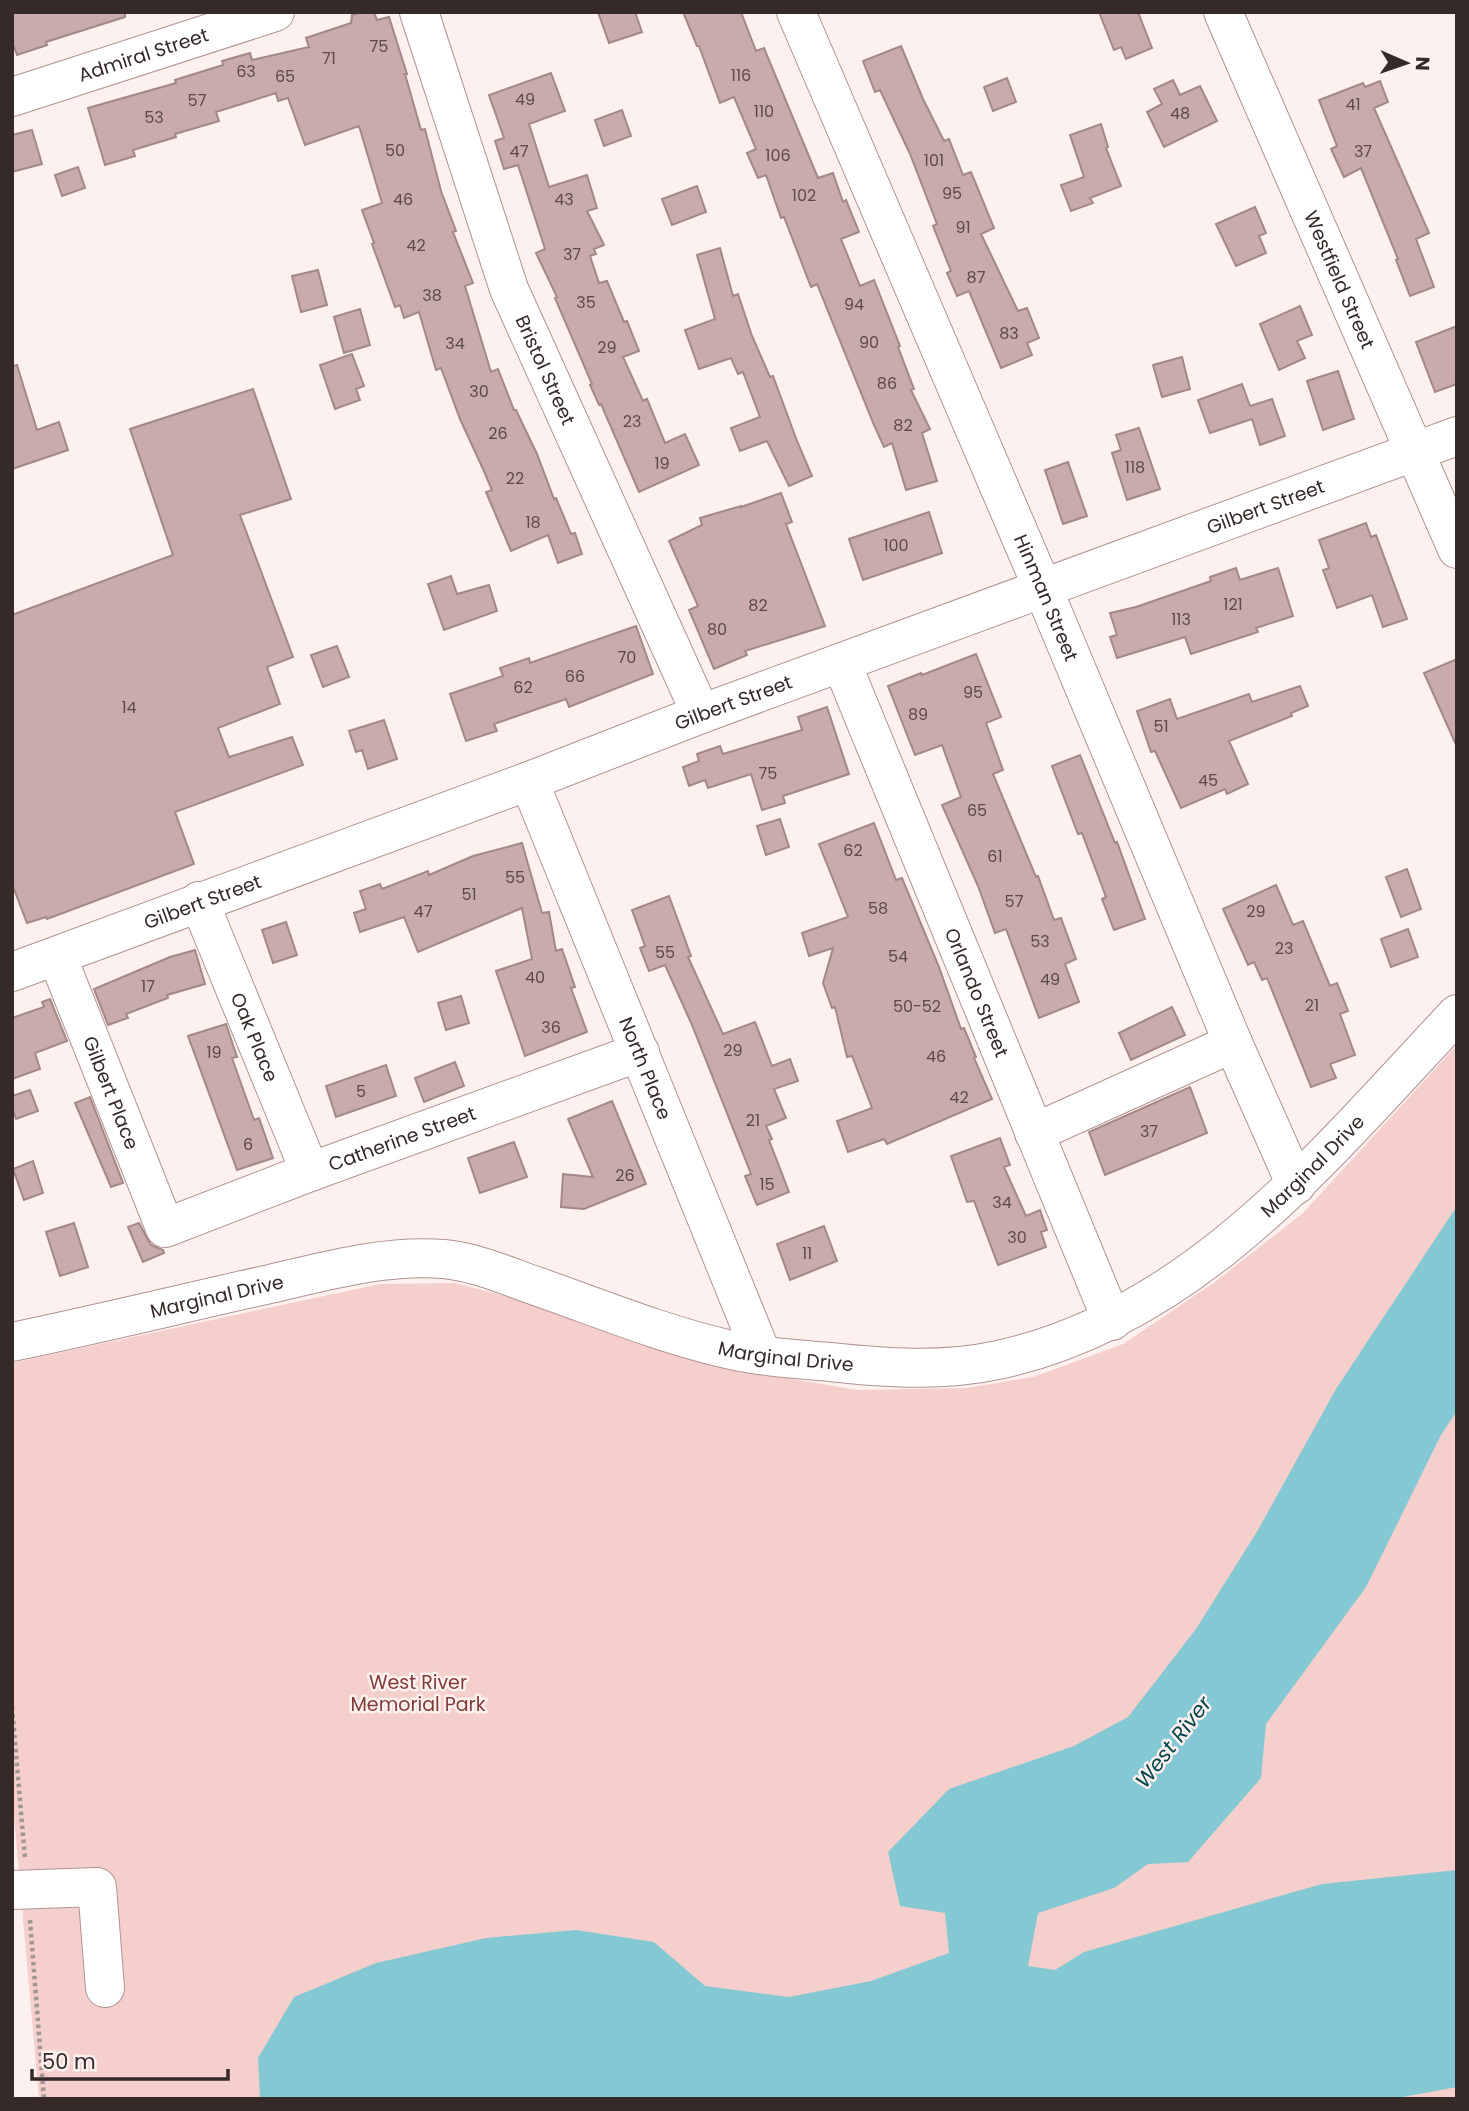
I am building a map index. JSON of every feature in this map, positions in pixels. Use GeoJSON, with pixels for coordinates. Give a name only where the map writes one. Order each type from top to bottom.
{"type":"FeatureCollection","features":[{"type":"Feature","properties":{"kind":"street","name":"Admiral Street"},"geometry":{"type":"LineString","coordinates":[[12,97],[275,12]]}},
{"type":"Feature","properties":{"kind":"street","name":"Bristol Street"},"geometry":{"type":"LineString","coordinates":[[419,12],[509,289],[701,715]]}},
{"type":"Feature","properties":{"kind":"street","name":"Hinman Street"},"geometry":{"type":"LineString","coordinates":[[796,12],[1043,589],[1233,1043],[1296,1185]]}},
{"type":"Feature","properties":{"kind":"street","name":"Westfield Street"},"geometry":{"type":"LineString","coordinates":[[1223,12],[1457,549]]}},
{"type":"Feature","properties":{"kind":"street","name":"Gilbert Street"},"geometry":{"type":"LineString","coordinates":[[12,972],[1457,436]]}},
{"type":"Feature","properties":{"kind":"street","name":"Orlando Street"},"geometry":{"type":"LineString","coordinates":[[842,664],[1112,1321]]}},
{"type":"Feature","properties":{"kind":"street","name":"North Place"},"geometry":{"type":"LineString","coordinates":[[529,781],[762,1356]]}},
{"type":"Feature","properties":{"kind":"street","name":"Oak Place"},"geometry":{"type":"LineString","coordinates":[[199,901],[310,1172]]}},
{"type":"Feature","properties":{"kind":"street","name":"Gilbert Place"},"geometry":{"type":"LineString","coordinates":[[57,956],[165,1228]]}},
{"type":"Feature","properties":{"kind":"street","name":"Marginal Drive"},"geometry":{"type":"LineString","coordinates":[[12,1342],[332,1270],[395,1260],[445,1259],[491,1270],[658,1329],[726,1349],[762,1356],[925,1368],[996,1361],[1047,1346],[1112,1321],[1218,1254],[1296,1185],[1457,1014]]}},
{"type":"Feature","properties":{"kind":"street"},"geometry":{"type":"LineString","coordinates":[[1034,1133],[1233,1043]]}},
{"type":"Feature","properties":{"kind":"street","name":"Catherine Street"},"geometry":{"type":"LineString","coordinates":[[165,1228],[310,1172],[640,1052]]}},
{"type":"Feature","properties":{"kind":"street"},"geometry":{"type":"LineString","coordinates":[[12,1890],[97,1886],[105,1989]]}},
{"type":"Feature","properties":{"kind":"green space","name":"West River Memorial Park"},"geometry":{"type":"Polygon","coordinates":[[[1457,1045],[1457,2099],[39,2099],[12,1795],[12,1363],[380,1284],[455,1283],[532,1303],[769,1375],[857,1390],[966,1388],[1033,1377],[1123,1344],[1215,1282],[1303,1213],[1457,1045]]]}},
{"type":"Feature","properties":{"kind":"water","name":"West River"},"geometry":{"type":"Polygon","coordinates":[[[1457,1206],[1457,1411],[1441,1435],[1366,1587],[1266,1724],[1261,1778],[1188,1862],[1148,1864],[1114,1888],[1038,1913],[1028,1966],[1055,1970],[1084,1952],[1322,1884],[1457,1870],[1457,2087],[1392,2099],[260,2099],[258,2058],[294,1997],[376,1963],[486,1938],[576,1930],[654,1942],[705,1986],[789,1997],[871,1981],[949,1953],[945,1913],[900,1906],[888,1852],[949,1789],[1074,1746],[1128,1717],[1196,1629],[1258,1530],[1336,1389],[1457,1206]]]}},
{"type":"Feature","properties":{"kind":"building"},"geometry":{"type":"Polygon","coordinates":[[[12,12],[125,12],[125,17],[46,42],[47,45],[17,55],[12,41],[12,12]]]}},
{"type":"Feature","properties":{"kind":"building"},"geometry":{"type":"Polygon","coordinates":[[[374,12],[377,20],[389,17],[421,130],[425,129],[441,191],[456,231],[453,232],[473,283],[465,286],[491,372],[498,369],[514,410],[537,454],[554,499],[556,498],[571,534],[575,533],[582,554],[558,563],[548,535],[511,551],[486,492],[492,490],[460,419],[441,368],[436,370],[419,312],[404,318],[400,305],[395,307],[372,244],[374,243],[362,210],[382,203],[359,126],[305,145],[288,98],[278,101],[276,93],[216,112],[219,121],[133,150],[135,156],[105,165],[88,108],[176,83],[175,80],[223,65],[222,61],[250,53],[252,60],[309,47],[306,38],[351,23],[352,15],[374,12]]]}},
{"type":"Feature","properties":{"kind":"building"},"geometry":{"type":"Polygon","coordinates":[[[598,12],[635,12],[642,32],[609,43],[598,12]]]}},
{"type":"Feature","properties":{"kind":"building"},"geometry":{"type":"Polygon","coordinates":[[[683,12],[741,12],[756,51],[764,48],[818,178],[833,173],[843,202],[846,200],[859,232],[841,239],[860,286],[874,280],[900,346],[898,347],[914,389],[911,390],[930,429],[922,433],[937,481],[906,490],[892,443],[884,447],[817,284],[811,287],[784,217],[781,218],[766,175],[758,178],[747,153],[756,149],[734,97],[720,103],[683,12]]]}},
{"type":"Feature","properties":{"kind":"building"},"geometry":{"type":"Polygon","coordinates":[[[1099,12],[1138,12],[1152,48],[1126,59],[1121,47],[1114,50],[1099,12]]]}},
{"type":"Feature","properties":{"kind":"building"},"geometry":{"type":"Polygon","coordinates":[[[901,46],[944,141],[949,139],[963,175],[971,172],[994,228],[981,234],[1018,311],[1027,308],[1039,338],[1027,343],[1032,355],[1001,368],[969,291],[957,296],[947,273],[951,271],[933,226],[937,224],[910,154],[880,90],[875,92],[863,61],[901,46]]]}},
{"type":"Feature","properties":{"kind":"building"},"geometry":{"type":"Polygon","coordinates":[[[551,73],[565,111],[529,124],[549,187],[587,175],[597,208],[587,211],[604,245],[594,249],[596,254],[590,256],[599,283],[607,281],[639,351],[623,357],[643,401],[647,399],[665,443],[685,434],[699,465],[639,492],[590,385],[592,384],[555,298],[557,297],[536,253],[545,249],[518,165],[504,169],[495,141],[504,138],[489,95],[551,73]]]}},
{"type":"Feature","properties":{"kind":"building"},"geometry":{"type":"Polygon","coordinates":[[[1007,78],[1016,102],[993,111],[984,87],[1007,78]]]}},
{"type":"Feature","properties":{"kind":"building"},"geometry":{"type":"Polygon","coordinates":[[[1173,80],[1180,95],[1200,86],[1217,121],[1164,147],[1147,112],[1162,104],[1154,89],[1173,80]]]}},
{"type":"Feature","properties":{"kind":"building"},"geometry":{"type":"Polygon","coordinates":[[[1380,81],[1388,102],[1374,108],[1429,233],[1416,239],[1434,287],[1410,296],[1361,168],[1344,177],[1331,149],[1337,146],[1319,100],[1363,83],[1365,87],[1380,81]]]}},
{"type":"Feature","properties":{"kind":"building"},"geometry":{"type":"Polygon","coordinates":[[[622,110],[631,136],[604,146],[595,120],[622,110]]]}},
{"type":"Feature","properties":{"kind":"building"},"geometry":{"type":"Polygon","coordinates":[[[1101,124],[1108,147],[1106,148],[1121,186],[1090,198],[1093,203],[1071,211],[1061,185],[1084,177],[1070,135],[1101,124]]]}},
{"type":"Feature","properties":{"kind":"building"},"geometry":{"type":"Polygon","coordinates":[[[32,130],[42,164],[12,172],[12,135],[32,130]]]}},
{"type":"Feature","properties":{"kind":"building"},"geometry":{"type":"Polygon","coordinates":[[[78,167],[85,188],[62,196],[55,175],[78,167]]]}},
{"type":"Feature","properties":{"kind":"building"},"geometry":{"type":"Polygon","coordinates":[[[697,186],[706,212],[672,225],[662,199],[697,186]]]}},
{"type":"Feature","properties":{"kind":"building"},"geometry":{"type":"Polygon","coordinates":[[[1255,207],[1266,233],[1259,236],[1266,253],[1236,266],[1216,224],[1255,207]]]}},
{"type":"Feature","properties":{"kind":"building"},"geometry":{"type":"Polygon","coordinates":[[[720,248],[733,296],[738,294],[752,336],[770,377],[773,376],[812,476],[789,486],[767,441],[740,451],[731,428],[760,417],[743,372],[738,374],[731,358],[699,369],[685,330],[715,319],[697,255],[720,248]]]}},
{"type":"Feature","properties":{"kind":"building"},"geometry":{"type":"Polygon","coordinates":[[[318,270],[327,305],[301,312],[292,276],[318,270]]]}},
{"type":"Feature","properties":{"kind":"building"},"geometry":{"type":"Polygon","coordinates":[[[1300,306],[1312,335],[1297,341],[1305,358],[1279,370],[1260,324],[1300,306]]]}},
{"type":"Feature","properties":{"kind":"building"},"geometry":{"type":"Polygon","coordinates":[[[360,309],[370,345],[344,353],[334,317],[360,309]]]}},
{"type":"Feature","properties":{"kind":"building"},"geometry":{"type":"Polygon","coordinates":[[[1457,326],[1457,384],[1435,392],[1416,342],[1457,326]]]}},
{"type":"Feature","properties":{"kind":"building"},"geometry":{"type":"Polygon","coordinates":[[[352,354],[364,386],[356,389],[360,400],[335,409],[320,365],[352,354]]]}},
{"type":"Feature","properties":{"kind":"building"},"geometry":{"type":"Polygon","coordinates":[[[1182,357],[1190,389],[1162,397],[1153,365],[1182,357]]]}},
{"type":"Feature","properties":{"kind":"building"},"geometry":{"type":"Polygon","coordinates":[[[17,365],[37,430],[59,422],[68,450],[12,469],[12,366],[17,365]]]}},
{"type":"Feature","properties":{"kind":"building"},"geometry":{"type":"Polygon","coordinates":[[[1338,371],[1354,419],[1323,430],[1307,381],[1338,371]]]}},
{"type":"Feature","properties":{"kind":"building"},"geometry":{"type":"Polygon","coordinates":[[[1242,384],[1250,406],[1272,399],[1285,436],[1260,445],[1252,419],[1210,433],[1198,400],[1242,384]]]}},
{"type":"Feature","properties":{"kind":"building"},"geometry":{"type":"Polygon","coordinates":[[[253,389],[291,499],[240,515],[293,657],[267,667],[280,704],[218,728],[229,757],[292,737],[303,765],[175,812],[194,864],[47,919],[46,917],[27,923],[12,884],[12,615],[173,555],[130,429],[253,389]]]}},
{"type":"Feature","properties":{"kind":"building"},"geometry":{"type":"Polygon","coordinates":[[[1139,428],[1160,489],[1127,500],[1112,453],[1121,450],[1116,435],[1139,428]]]}},
{"type":"Feature","properties":{"kind":"building"},"geometry":{"type":"Polygon","coordinates":[[[1068,462],[1087,516],[1063,524],[1045,470],[1068,462]]]}},
{"type":"Feature","properties":{"kind":"building"},"geometry":{"type":"Polygon","coordinates":[[[781,493],[792,522],[786,524],[825,626],[745,651],[747,655],[714,669],[689,610],[698,606],[669,541],[702,525],[700,518],[781,493]]]}},
{"type":"Feature","properties":{"kind":"building"},"geometry":{"type":"Polygon","coordinates":[[[929,512],[942,553],[863,580],[849,539],[929,512]]]}},
{"type":"Feature","properties":{"kind":"building"},"geometry":{"type":"Polygon","coordinates":[[[1366,523],[1371,537],[1376,535],[1407,619],[1383,627],[1372,595],[1337,608],[1323,570],[1329,568],[1319,540],[1366,523]]]}},
{"type":"Feature","properties":{"kind":"building"},"geometry":{"type":"Polygon","coordinates":[[[1236,568],[1240,580],[1278,568],[1293,616],[1256,628],[1258,632],[1191,654],[1185,637],[1117,658],[1110,637],[1117,635],[1110,613],[1136,607],[1211,581],[1210,577],[1236,568]]]}},
{"type":"Feature","properties":{"kind":"building"},"geometry":{"type":"Polygon","coordinates":[[[451,576],[457,594],[489,585],[497,611],[444,630],[428,584],[451,576]]]}},
{"type":"Feature","properties":{"kind":"building"},"geometry":{"type":"Polygon","coordinates":[[[636,626],[653,674],[569,707],[566,699],[494,724],[497,731],[466,741],[450,694],[503,676],[500,668],[529,658],[530,663],[636,626]]]}},
{"type":"Feature","properties":{"kind":"building"},"geometry":{"type":"Polygon","coordinates":[[[337,646],[349,677],[323,687],[311,655],[337,646]]]}},
{"type":"Feature","properties":{"kind":"building"},"geometry":{"type":"Polygon","coordinates":[[[976,654],[1001,717],[986,723],[1003,770],[993,774],[1036,877],[1038,876],[1054,920],[1061,918],[1076,959],[1065,964],[1079,1002],[1039,1018],[1006,929],[995,933],[978,886],[942,805],[961,797],[942,745],[915,755],[888,686],[976,654]]]}},
{"type":"Feature","properties":{"kind":"building"},"geometry":{"type":"Polygon","coordinates":[[[1457,659],[1457,747],[1424,673],[1457,659]]]}},
{"type":"Feature","properties":{"kind":"building"},"geometry":{"type":"Polygon","coordinates":[[[1300,686],[1308,706],[1291,713],[1292,716],[1229,741],[1248,784],[1227,794],[1225,789],[1181,808],[1155,751],[1151,752],[1137,711],[1170,699],[1177,719],[1249,694],[1252,702],[1300,686]]]}},
{"type":"Feature","properties":{"kind":"building"},"geometry":{"type":"Polygon","coordinates":[[[827,707],[849,774],[783,796],[785,803],[762,810],[751,774],[708,788],[705,780],[689,786],[683,767],[699,761],[697,754],[720,746],[723,754],[802,730],[798,717],[827,707]]]}},
{"type":"Feature","properties":{"kind":"building"},"geometry":{"type":"Polygon","coordinates":[[[384,720],[397,759],[368,769],[362,750],[356,752],[349,731],[384,720]]]}},
{"type":"Feature","properties":{"kind":"building"},"geometry":{"type":"Polygon","coordinates":[[[1080,755],[1115,843],[1117,842],[1145,919],[1114,930],[1102,899],[1106,897],[1082,833],[1078,834],[1052,766],[1080,755]]]}},
{"type":"Feature","properties":{"kind":"building"},"geometry":{"type":"Polygon","coordinates":[[[780,819],[789,847],[766,855],[757,826],[780,819]]]}},
{"type":"Feature","properties":{"kind":"building"},"geometry":{"type":"Polygon","coordinates":[[[874,823],[896,880],[902,878],[961,1029],[964,1028],[992,1099],[887,1144],[884,1139],[848,1152],[837,1121],[872,1108],[852,1056],[847,1057],[835,1007],[832,1008],[823,983],[833,948],[809,956],[802,933],[848,917],[819,844],[874,823]]]}},
{"type":"Feature","properties":{"kind":"building"},"geometry":{"type":"Polygon","coordinates":[[[522,843],[542,913],[549,912],[556,951],[562,949],[575,987],[571,988],[587,1032],[525,1056],[496,971],[532,959],[522,908],[418,952],[404,917],[360,932],[354,913],[366,909],[360,891],[380,884],[382,889],[428,871],[429,875],[473,856],[522,843]]]}},
{"type":"Feature","properties":{"kind":"building"},"geometry":{"type":"Polygon","coordinates":[[[1407,869],[1421,909],[1401,917],[1386,877],[1407,869]]]}},
{"type":"Feature","properties":{"kind":"building"},"geometry":{"type":"Polygon","coordinates":[[[1276,885],[1293,925],[1303,921],[1330,986],[1337,983],[1348,1011],[1340,1014],[1355,1055],[1330,1064],[1336,1078],[1311,1087],[1267,978],[1262,980],[1254,962],[1248,965],[1223,909],[1276,885]]]}},
{"type":"Feature","properties":{"kind":"building"},"geometry":{"type":"Polygon","coordinates":[[[669,896],[691,956],[688,957],[723,1034],[755,1022],[772,1066],[790,1059],[798,1081],[774,1089],[786,1118],[766,1126],[789,1192],[757,1205],[745,1176],[751,1174],[692,1025],[665,965],[649,971],[640,948],[645,946],[632,910],[669,896]]]}},
{"type":"Feature","properties":{"kind":"building"},"geometry":{"type":"Polygon","coordinates":[[[286,922],[297,955],[273,963],[262,930],[286,922]]]}},
{"type":"Feature","properties":{"kind":"building"},"geometry":{"type":"Polygon","coordinates":[[[1408,929],[1418,957],[1391,967],[1381,939],[1408,929]]]}},
{"type":"Feature","properties":{"kind":"building"},"geometry":{"type":"Polygon","coordinates":[[[195,950],[205,984],[167,995],[168,998],[126,1014],[128,1018],[108,1025],[94,989],[170,957],[195,950]]]}},
{"type":"Feature","properties":{"kind":"building"},"geometry":{"type":"Polygon","coordinates":[[[461,996],[469,1023],[446,1030],[438,1003],[461,996]]]}},
{"type":"Feature","properties":{"kind":"building"},"geometry":{"type":"Polygon","coordinates":[[[50,999],[67,1041],[35,1053],[40,1069],[12,1079],[12,1018],[44,1007],[42,1002],[50,999]]]}},
{"type":"Feature","properties":{"kind":"building"},"geometry":{"type":"Polygon","coordinates":[[[1172,1007],[1185,1035],[1131,1060],[1119,1033],[1172,1007]]]}},
{"type":"Feature","properties":{"kind":"building"},"geometry":{"type":"Polygon","coordinates":[[[226,1024],[237,1057],[232,1058],[254,1120],[259,1118],[273,1158],[237,1170],[188,1036],[226,1024]]]}},
{"type":"Feature","properties":{"kind":"building"},"geometry":{"type":"Polygon","coordinates":[[[455,1062],[464,1086],[424,1102],[415,1078],[455,1062]]]}},
{"type":"Feature","properties":{"kind":"building"},"geometry":{"type":"Polygon","coordinates":[[[386,1065],[396,1096],[336,1117],[326,1086],[386,1065]]]}},
{"type":"Feature","properties":{"kind":"building"},"geometry":{"type":"Polygon","coordinates":[[[1190,1087],[1207,1133],[1105,1175],[1089,1132],[1190,1087]]]}},
{"type":"Feature","properties":{"kind":"building"},"geometry":{"type":"Polygon","coordinates":[[[30,1090],[38,1111],[16,1119],[12,1096],[30,1090]]]}},
{"type":"Feature","properties":{"kind":"building"},"geometry":{"type":"Polygon","coordinates":[[[90,1097],[123,1183],[111,1187],[75,1103],[90,1097]]]}},
{"type":"Feature","properties":{"kind":"building"},"geometry":{"type":"Polygon","coordinates":[[[612,1101],[646,1184],[584,1209],[561,1207],[563,1174],[593,1177],[568,1119],[612,1101]]]}},
{"type":"Feature","properties":{"kind":"building"},"geometry":{"type":"Polygon","coordinates":[[[1000,1138],[1010,1165],[1004,1167],[1026,1216],[1040,1210],[1047,1230],[1041,1232],[1046,1247],[998,1265],[974,1201],[967,1202],[951,1156],[1000,1138]]]}},
{"type":"Feature","properties":{"kind":"building"},"geometry":{"type":"Polygon","coordinates":[[[514,1142],[527,1177],[480,1193],[468,1158],[514,1142]]]}},
{"type":"Feature","properties":{"kind":"building"},"geometry":{"type":"Polygon","coordinates":[[[33,1161],[43,1193],[24,1200],[13,1169],[33,1161]]]}},
{"type":"Feature","properties":{"kind":"building"},"geometry":{"type":"Polygon","coordinates":[[[74,1223],[88,1267],[60,1276],[46,1232],[74,1223]]]}},
{"type":"Feature","properties":{"kind":"building"},"geometry":{"type":"Polygon","coordinates":[[[139,1223],[151,1245],[164,1253],[143,1262],[128,1227],[139,1223]]]}},
{"type":"Feature","properties":{"kind":"building"},"geometry":{"type":"Polygon","coordinates":[[[824,1226],[837,1261],[790,1280],[777,1244],[824,1226]]]}}]}
